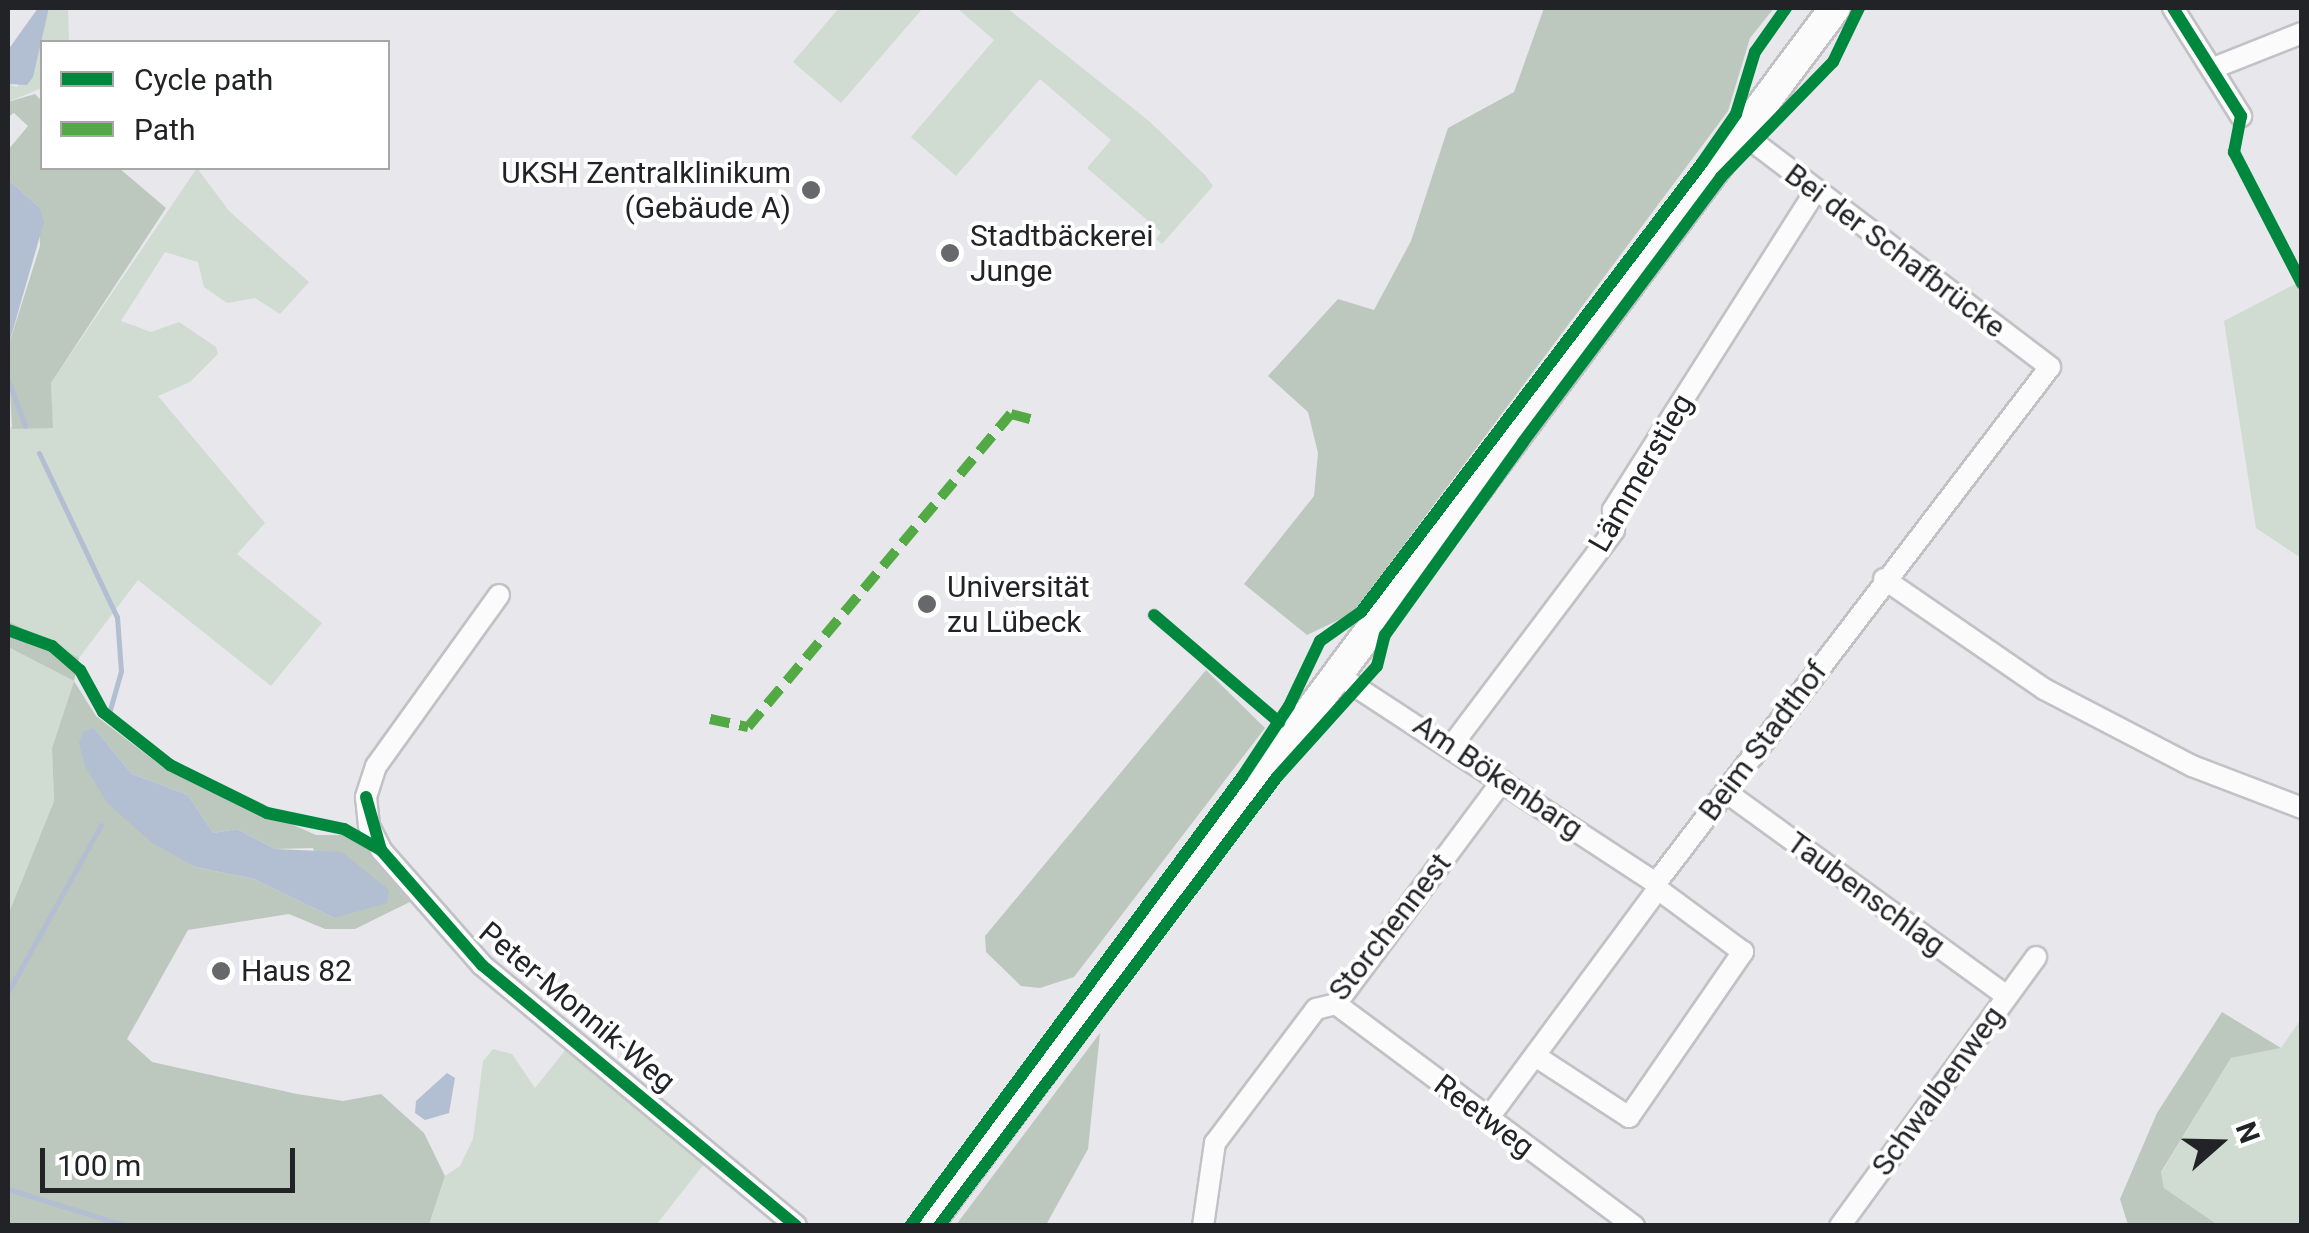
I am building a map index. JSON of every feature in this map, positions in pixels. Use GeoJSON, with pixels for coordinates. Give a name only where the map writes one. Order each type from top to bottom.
{"type":"FeatureCollection","features":[{"type":"Feature","properties":{"kind":"main road"},"geometry":{"type":"LineString","coordinates":[[926,1226],[1835,8]]}},
{"type":"Feature","properties":{"kind":"street"},"geometry":{"type":"LineString","coordinates":[[2172,8],[2200,60],[2216,67],[2241,116]]}},
{"type":"Feature","properties":{"kind":"street"},"geometry":{"type":"LineString","coordinates":[[2216,67],[2302,34]]}},
{"type":"Feature","properties":{"kind":"street","name":"Bei der Schafbrücke"},"geometry":{"type":"LineString","coordinates":[[1742,133],[2050,367]]}},
{"type":"Feature","properties":{"kind":"street","name":"Lämmerstieg"},"geometry":{"type":"LineString","coordinates":[[1452,744],[1614,530],[1613,510],[1815,192]]}},
{"type":"Feature","properties":{"kind":"street","name":"Beim Stadthof"},"geometry":{"type":"LineString","coordinates":[[1488,1120],[1884,580],[2050,367]]}},
{"type":"Feature","properties":{"kind":"street"},"geometry":{"type":"LineString","coordinates":[[1884,580],[2044,689],[2192,766],[2302,808]]}},
{"type":"Feature","properties":{"kind":"street","name":"Peter-Monnik-Weg"},"geometry":{"type":"LineString","coordinates":[[499,594],[376,766],[366,797],[370,826],[381,850],[482,965],[796,1226]]}},
{"type":"Feature","properties":{"kind":"street","name":"Am Bökenbarg"},"geometry":{"type":"LineString","coordinates":[[1338,674],[1452,744],[1657,886],[1743,952],[1628,1117],[1537,1057]]}},
{"type":"Feature","properties":{"kind":"street","name":"Storchennest"},"geometry":{"type":"LineString","coordinates":[[1203,1226],[1215,1143],[1316,1009],[1336,1004],[1502,780]]}},
{"type":"Feature","properties":{"kind":"street","name":"Taubenschlag"},"geometry":{"type":"LineString","coordinates":[[1726,792],[2006,996]]}},
{"type":"Feature","properties":{"kind":"street","name":"Schwalbenweg"},"geometry":{"type":"LineString","coordinates":[[1840,1226],[2036,958]]}},
{"type":"Feature","properties":{"kind":"street","name":"Reetweg"},"geometry":{"type":"LineString","coordinates":[[1336,1004],[1634,1226]]}},
{"type":"Feature","properties":{"kind":"shaded area"},"geometry":{"type":"Polygon","coordinates":[[[49,8],[68,8],[69,40],[41,40],[49,8]]]}},
{"type":"Feature","properties":{"kind":"shaded area"},"geometry":{"type":"Polygon","coordinates":[[[839,8],[923,8],[841,103],[793,62],[839,8]]]}},
{"type":"Feature","properties":{"kind":"shaded area"},"geometry":{"type":"Polygon","coordinates":[[[957,8],[1007,8],[1149,121],[1205,175],[1213,186],[1162,244],[1156,239],[1161,232],[1087,168],[1111,140],[1040,79],[956,176],[911,137],[994,40],[957,8]]]}},
{"type":"Feature","properties":{"kind":"shaded area"},"geometry":{"type":"Polygon","coordinates":[[[1544,8],[1774,8],[1750,38],[1728,111],[1353,613],[1307,635],[1244,584],[1314,496],[1318,453],[1308,412],[1268,376],[1338,299],[1374,310],[1411,241],[1448,128],[1514,92],[1544,8]]]}},
{"type":"Feature","properties":{"kind":"shaded area"},"geometry":{"type":"Polygon","coordinates":[[[40,45],[40,89],[8,102],[8,84],[17,87],[37,57],[40,45]]]}},
{"type":"Feature","properties":{"kind":"shaded area"},"geometry":{"type":"Polygon","coordinates":[[[35,94],[40,99],[40,170],[121,170],[166,208],[51,383],[53,428],[12,429],[8,347],[40,246],[39,207],[8,179],[8,150],[28,126],[14,113],[8,117],[8,102],[35,94]]]}},
{"type":"Feature","properties":{"kind":"shaded area"},"geometry":{"type":"Polygon","coordinates":[[[196,170],[229,211],[309,282],[280,314],[255,298],[227,303],[204,287],[198,262],[165,252],[121,321],[151,332],[179,322],[216,347],[218,354],[190,382],[158,396],[265,523],[237,554],[322,623],[271,686],[138,580],[79,658],[8,621],[8,427],[52,428],[51,383],[196,170]]]}},
{"type":"Feature","properties":{"kind":"shaded area"},"geometry":{"type":"Polygon","coordinates":[[[2302,281],[2301,558],[2256,528],[2224,321],[2302,281]]]}},
{"type":"Feature","properties":{"kind":"shaded area"},"geometry":{"type":"Polygon","coordinates":[[[8,621],[79,658],[74,681],[8,647],[8,621]]]}},
{"type":"Feature","properties":{"kind":"shaded area"},"geometry":{"type":"Polygon","coordinates":[[[8,647],[74,681],[52,748],[54,801],[8,915],[8,647]]]}},
{"type":"Feature","properties":{"kind":"shaded area"},"geometry":{"type":"Polygon","coordinates":[[[1206,670],[1265,728],[1074,977],[1040,988],[1021,986],[986,952],[985,936],[1206,670]]]}},
{"type":"Feature","properties":{"kind":"shaded area"},"geometry":{"type":"Polygon","coordinates":[[[74,681],[96,716],[164,768],[316,835],[351,835],[366,827],[420,897],[355,929],[325,929],[289,914],[188,930],[127,1039],[152,1062],[297,1094],[343,1101],[381,1094],[424,1133],[445,1176],[429,1225],[8,1225],[8,915],[54,801],[52,748],[74,681]],[[94,728],[174,854],[195,867],[254,879],[334,918],[313,848],[275,849],[237,829],[213,833],[188,795],[132,774],[94,728]]]}},
{"type":"Feature","properties":{"kind":"shaded area"},"geometry":{"type":"Polygon","coordinates":[[[2222,1012],[2281,1048],[2231,1058],[2161,1172],[2164,1188],[2218,1225],[2128,1225],[2120,1199],[2157,1113],[2222,1012]]]}},
{"type":"Feature","properties":{"kind":"shaded area"},"geometry":{"type":"Polygon","coordinates":[[[2301,1019],[2301,1225],[2218,1225],[2164,1188],[2161,1173],[2231,1058],[2281,1048],[2301,1019]]]}},
{"type":"Feature","properties":{"kind":"shaded area"},"geometry":{"type":"Polygon","coordinates":[[[1100,1033],[1088,1149],[1046,1225],[956,1225],[1100,1033]]]}},
{"type":"Feature","properties":{"kind":"shaded area"},"geometry":{"type":"Polygon","coordinates":[[[567,1048],[712,1154],[656,1225],[429,1226],[445,1176],[460,1166],[473,1139],[483,1061],[493,1049],[512,1054],[535,1088],[567,1048]]]}},
{"type":"Feature","properties":{"kind":"water"},"geometry":{"type":"Polygon","coordinates":[[[38,8],[49,8],[33,77],[27,85],[8,84],[8,50],[38,8]]]}},
{"type":"Feature","properties":{"kind":"water"},"geometry":{"type":"Polygon","coordinates":[[[8,179],[39,207],[44,222],[8,347],[8,179]]]}},
{"type":"Feature","properties":{"kind":"water"},"geometry":{"type":"Polygon","coordinates":[[[94,728],[132,774],[188,795],[213,833],[237,829],[275,849],[342,852],[389,890],[387,903],[334,918],[254,879],[195,867],[151,842],[107,803],[85,766],[79,743],[83,732],[94,728]]]}},
{"type":"Feature","properties":{"kind":"water"},"geometry":{"type":"Polygon","coordinates":[[[447,1073],[455,1078],[449,1113],[425,1120],[415,1113],[416,1101],[447,1073]]]}},
{"type":"Feature","properties":{"kind":"waterway"},"geometry":{"type":"LineString","coordinates":[[8,380],[25,426]]}},
{"type":"Feature","properties":{"kind":"waterway"},"geometry":{"type":"LineString","coordinates":[[39,453],[117,617],[121,671],[109,713]]}},
{"type":"Feature","properties":{"kind":"waterway"},"geometry":{"type":"LineString","coordinates":[[8,992],[101,825]]}},
{"type":"Feature","properties":{"kind":"waterway"},"geometry":{"type":"LineString","coordinates":[[8,1189],[127,1226]]}},
{"type":"Feature","properties":{"kind":"marked path"},"geometry":{"type":"LineString","coordinates":[[710,719],[748,727],[1011,414],[1030,419]]}},
{"type":"Feature","properties":{"kind":"cycle path"},"geometry":{"type":"LineString","coordinates":[[910,1226],[1242,777],[1289,706],[1320,641],[1361,612],[1702,163],[1736,114],[1755,52],[1786,8]]}},
{"type":"Feature","properties":{"kind":"cycle path"},"geometry":{"type":"LineString","coordinates":[[939,1226],[1277,777],[1377,666],[1385,635],[1523,442],[1721,177],[1833,62],[1859,8]]}},
{"type":"Feature","properties":{"kind":"cycle path"},"geometry":{"type":"LineString","coordinates":[[2173,8],[2241,116],[2234,152],[2302,284]]}},
{"type":"Feature","properties":{"kind":"cycle path"},"geometry":{"type":"LineString","coordinates":[[1154,615],[1279,722]]}},
{"type":"Feature","properties":{"kind":"cycle path"},"geometry":{"type":"LineString","coordinates":[[8,630],[52,646],[80,670],[103,712],[170,765],[267,813],[344,829],[381,850]]}},
{"type":"Feature","properties":{"kind":"cycle path"},"geometry":{"type":"LineString","coordinates":[[366,797],[381,850],[482,965],[796,1226]]}},
{"type":"Feature","properties":{"kind":"place","name":"UKSH Zentralklinikum (Gebäude A)"},"geometry":{"type":"Point","coordinates":[811,190]}},
{"type":"Feature","properties":{"kind":"place","name":"Stadtbäckerei Junge"},"geometry":{"type":"Point","coordinates":[950,253]}},
{"type":"Feature","properties":{"kind":"place","name":"Universität zu Lübeck"},"geometry":{"type":"Point","coordinates":[927,604]}},
{"type":"Feature","properties":{"kind":"place","name":"Haus 82"},"geometry":{"type":"Point","coordinates":[221,971]}}]}
